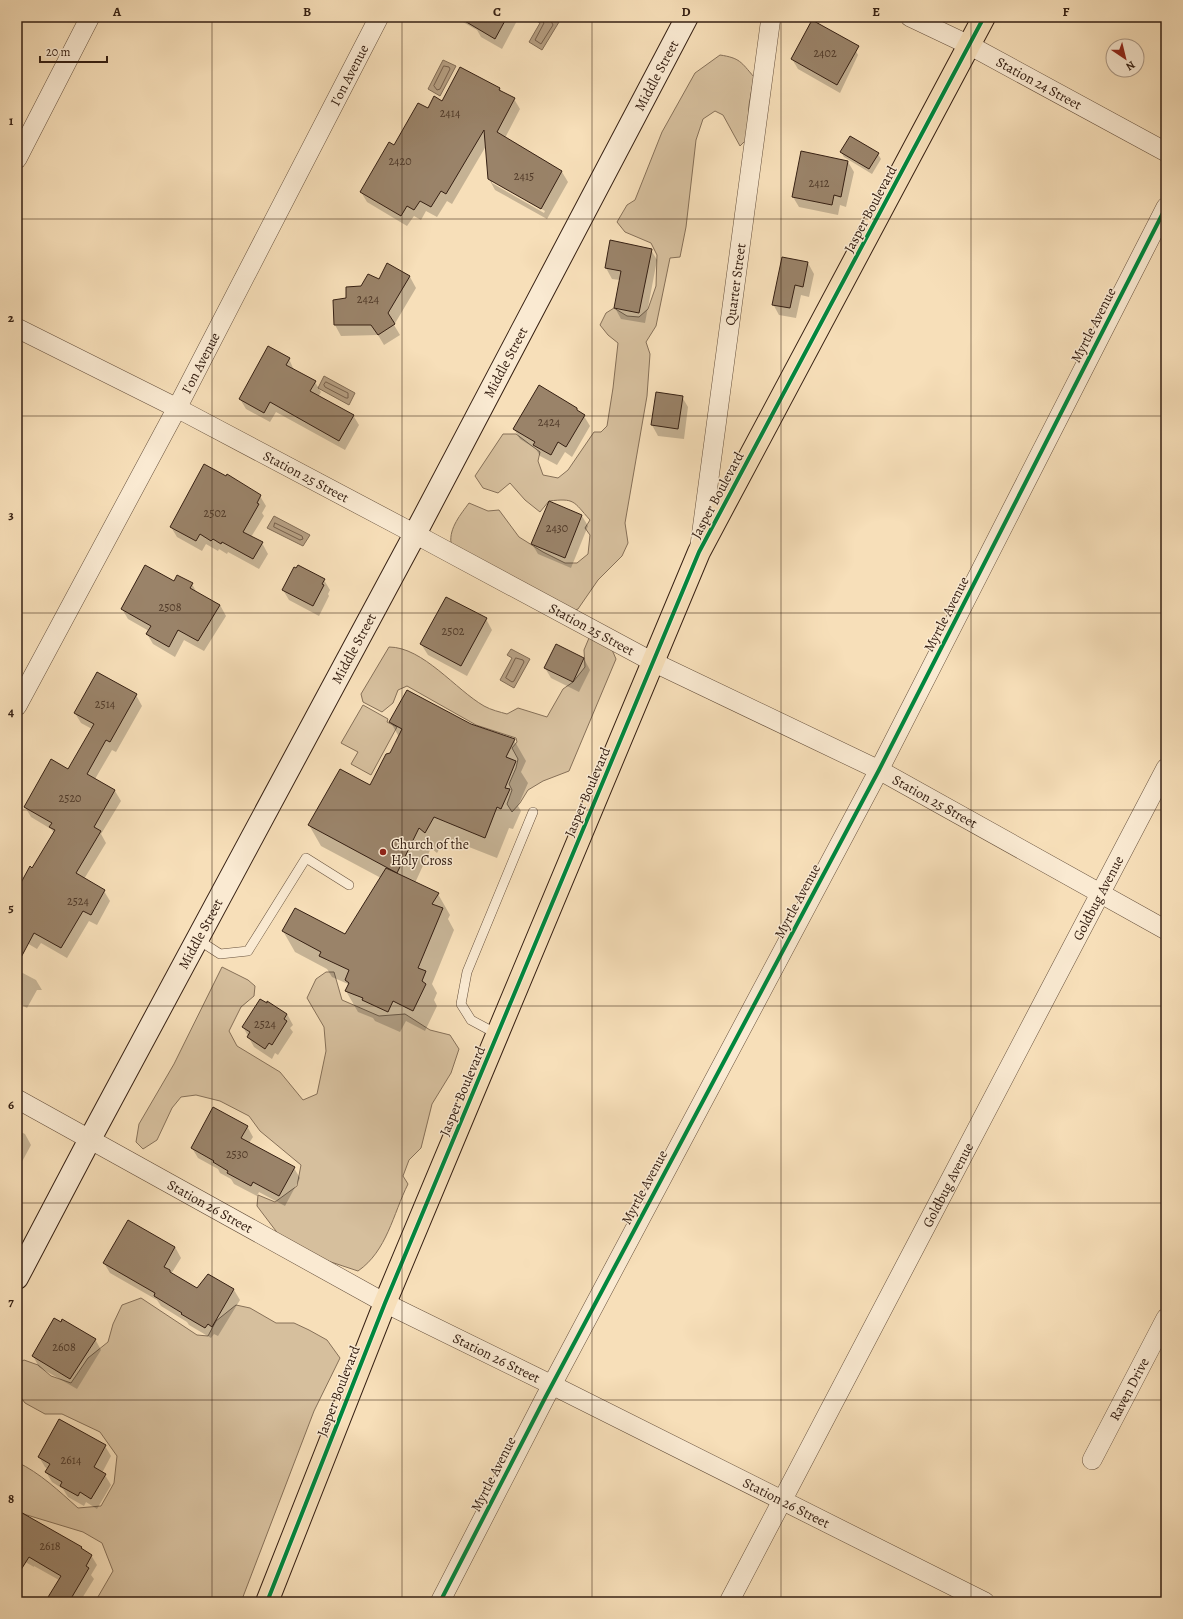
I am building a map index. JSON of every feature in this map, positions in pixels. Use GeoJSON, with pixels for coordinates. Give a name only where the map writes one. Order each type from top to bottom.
{"type":"FeatureCollection","features":[{"type":"Feature","properties":{"kind":"main road","name":"Jasper Boulevard"},"geometry":{"type":"LineString","coordinates":[[267,1602],[385,1303],[699,552],[984,17]]}},
{"type":"Feature","properties":{"kind":"street"},"geometry":{"type":"LineString","coordinates":[[17,159],[90,17]]}},
{"type":"Feature","properties":{"kind":"street","name":"I'on Avenue"},"geometry":{"type":"LineString","coordinates":[[17,706],[177,408],[379,17]]}},
{"type":"Feature","properties":{"kind":"street","name":"Middle Street"},"geometry":{"type":"LineString","coordinates":[[17,1278],[415,534],[687,17]]}},
{"type":"Feature","properties":{"kind":"street","name":"Quarter Street"},"geometry":{"type":"LineString","coordinates":[[699,552],[771,17]]}},
{"type":"Feature","properties":{"kind":"street","name":"Station 24 Street"},"geometry":{"type":"LineString","coordinates":[[910,17],[969,45],[1166,152]]}},
{"type":"Feature","properties":{"kind":"street","name":"Myrtle Avenue"},"geometry":{"type":"LineString","coordinates":[[440,1602],[552,1384],[879,770],[1166,207]]}},
{"type":"Feature","properties":{"kind":"street","name":"Station 25 Street"},"geometry":{"type":"LineString","coordinates":[[17,328],[177,408],[653,662],[879,770],[1166,930]]}},
{"type":"Feature","properties":{"kind":"street","name":"Goldbug Avenue"},"geometry":{"type":"LineString","coordinates":[[729,1602],[1166,768]]}},
{"type":"Feature","properties":{"kind":"street","name":"Station 26 Street"},"geometry":{"type":"LineString","coordinates":[[17,1100],[385,1303],[552,1384],[985,1602]]}},
{"type":"Feature","properties":{"kind":"street","name":"Raven Drive"},"geometry":{"type":"LineString","coordinates":[[1092,1460],[1166,1318]]}},
{"type":"Feature","properties":{"kind":"lane"},"geometry":{"type":"LineString","coordinates":[[497,1034],[471,1020],[461,1004],[467,972],[533,812]]}},
{"type":"Feature","properties":{"kind":"lane"},"geometry":{"type":"LineString","coordinates":[[197,939],[220,954],[248,951],[306,858],[349,885]]}},
{"type":"Feature","properties":{"kind":"shaded area"},"geometry":{"type":"Polygon","coordinates":[[[720,55],[736,59],[754,77],[749,105],[747,139],[740,146],[723,115],[715,111],[703,119],[696,140],[686,227],[680,257],[670,258],[656,326],[646,342],[650,354],[647,396],[625,523],[628,543],[622,556],[598,580],[578,609],[570,612],[451,543],[452,532],[456,522],[469,503],[488,511],[499,510],[519,537],[543,552],[565,563],[577,563],[588,554],[590,535],[585,528],[590,520],[573,502],[564,500],[549,501],[540,512],[525,500],[510,483],[498,493],[483,488],[475,476],[503,434],[516,434],[540,452],[538,461],[543,475],[558,478],[568,470],[594,432],[601,432],[607,426],[618,343],[608,335],[600,325],[606,313],[614,308],[627,316],[639,317],[648,309],[656,286],[657,255],[651,243],[625,232],[617,222],[627,205],[635,200],[662,132],[695,73],[720,55]]]}},
{"type":"Feature","properties":{"kind":"shaded area"},"geometry":{"type":"Polygon","coordinates":[[[589,638],[610,645],[616,659],[569,771],[543,781],[528,790],[512,812],[507,804],[512,790],[509,784],[518,759],[512,748],[517,742],[516,738],[476,725],[407,686],[398,690],[393,703],[382,712],[363,702],[361,694],[389,647],[402,649],[427,661],[473,699],[496,711],[507,714],[518,708],[547,717],[563,689],[573,682],[585,667],[584,650],[589,638]]]}},
{"type":"Feature","properties":{"kind":"shaded area"},"geometry":{"type":"Polygon","coordinates":[[[363,705],[388,719],[387,722],[397,727],[371,775],[351,764],[358,752],[341,743],[363,705]]]}},
{"type":"Feature","properties":{"kind":"shaded area"},"geometry":{"type":"Polygon","coordinates":[[[222,967],[248,980],[255,986],[254,996],[241,1007],[229,1031],[237,1046],[280,1072],[303,1100],[317,1094],[326,1051],[324,1027],[307,998],[316,979],[326,972],[334,972],[342,1000],[379,1016],[405,1014],[430,1030],[450,1035],[459,1049],[451,1073],[432,1104],[421,1148],[409,1160],[403,1176],[408,1184],[383,1243],[368,1263],[358,1271],[310,1255],[279,1235],[257,1206],[258,1195],[275,1202],[297,1186],[301,1165],[260,1131],[249,1116],[220,1101],[196,1095],[181,1097],[172,1108],[157,1140],[143,1149],[136,1142],[139,1124],[174,1064],[222,967]]]}},
{"type":"Feature","properties":{"kind":"shaded area"},"geometry":{"type":"Polygon","coordinates":[[[141,1298],[197,1335],[208,1336],[216,1321],[236,1305],[250,1308],[276,1323],[294,1323],[327,1340],[340,1358],[314,1411],[241,1602],[95,1602],[113,1571],[102,1543],[83,1532],[17,1512],[17,1462],[41,1477],[78,1508],[101,1506],[114,1483],[117,1456],[100,1432],[62,1414],[45,1414],[25,1403],[17,1392],[17,1364],[24,1360],[38,1365],[51,1376],[71,1383],[88,1358],[108,1342],[113,1324],[122,1305],[141,1298]]]}},
{"type":"Feature","properties":{"kind":"water"},"geometry":{"type":"Polygon","coordinates":[[[535,17],[551,17],[559,22],[542,50],[529,42],[540,23],[533,19],[535,17]]]}},
{"type":"Feature","properties":{"kind":"water"},"geometry":{"type":"Polygon","coordinates":[[[443,60],[456,66],[440,96],[428,89],[443,60]]]}},
{"type":"Feature","properties":{"kind":"water"},"geometry":{"type":"Polygon","coordinates":[[[324,376],[355,393],[349,405],[318,388],[324,376]]]}},
{"type":"Feature","properties":{"kind":"water"},"geometry":{"type":"Polygon","coordinates":[[[274,516],[310,535],[303,546],[267,528],[274,516]]]}},
{"type":"Feature","properties":{"kind":"water"},"geometry":{"type":"Polygon","coordinates":[[[511,649],[530,659],[514,688],[500,680],[512,658],[507,655],[511,649]]]}},
{"type":"Feature","properties":{"kind":"building"},"geometry":{"type":"Polygon","coordinates":[[[458,17],[507,17],[495,39],[458,17]]]}},
{"type":"Feature","properties":{"kind":"building"},"geometry":{"type":"Polygon","coordinates":[[[812,20],[859,46],[837,85],[791,59],[812,20]]]}},
{"type":"Feature","properties":{"kind":"building"},"geometry":{"type":"Polygon","coordinates":[[[460,67],[500,88],[499,90],[515,98],[497,132],[562,171],[541,209],[488,179],[484,130],[446,194],[441,191],[431,207],[420,201],[414,210],[407,206],[401,216],[360,192],[389,142],[394,145],[418,103],[428,108],[434,96],[442,101],[460,67]]]}},
{"type":"Feature","properties":{"kind":"building"},"geometry":{"type":"Polygon","coordinates":[[[850,136],[879,153],[869,169],[840,152],[850,136]]]}},
{"type":"Feature","properties":{"kind":"building"},"geometry":{"type":"Polygon","coordinates":[[[801,151],[848,161],[841,197],[834,195],[832,205],[792,197],[801,151]]]}},
{"type":"Feature","properties":{"kind":"building"},"geometry":{"type":"Polygon","coordinates":[[[610,240],[652,249],[639,313],[614,308],[621,271],[605,268],[610,240]]]}},
{"type":"Feature","properties":{"kind":"building"},"geometry":{"type":"Polygon","coordinates":[[[782,257],[808,262],[803,287],[795,285],[790,308],[772,305],[782,257]]]}},
{"type":"Feature","properties":{"kind":"building"},"geometry":{"type":"Polygon","coordinates":[[[387,263],[410,276],[388,313],[395,324],[378,335],[371,325],[334,325],[333,300],[346,298],[346,287],[361,286],[368,274],[379,279],[387,263]]]}},
{"type":"Feature","properties":{"kind":"building"},"geometry":{"type":"Polygon","coordinates":[[[268,346],[290,358],[286,365],[316,381],[310,391],[354,415],[339,441],[270,402],[264,413],[239,399],[268,346]]]}},
{"type":"Feature","properties":{"kind":"building"},"geometry":{"type":"Polygon","coordinates":[[[539,385],[577,408],[577,410],[585,415],[566,447],[558,442],[551,455],[533,445],[535,442],[513,429],[539,385]]]}},
{"type":"Feature","properties":{"kind":"building"},"geometry":{"type":"Polygon","coordinates":[[[656,392],[683,396],[678,429],[651,425],[656,392]]]}},
{"type":"Feature","properties":{"kind":"building"},"geometry":{"type":"Polygon","coordinates":[[[204,464],[226,476],[227,474],[261,495],[257,503],[259,504],[243,532],[263,542],[253,559],[222,542],[221,544],[213,539],[211,541],[200,534],[196,541],[170,527],[204,464]]]}},
{"type":"Feature","properties":{"kind":"building"},"geometry":{"type":"Polygon","coordinates":[[[549,501],[582,515],[565,558],[531,544],[549,501]]]}},
{"type":"Feature","properties":{"kind":"building"},"geometry":{"type":"Polygon","coordinates":[[[145,565],[174,581],[177,575],[193,583],[190,588],[220,605],[198,641],[178,630],[169,647],[146,634],[151,626],[121,609],[145,565]]]}},
{"type":"Feature","properties":{"kind":"building"},"geometry":{"type":"Polygon","coordinates":[[[298,565],[325,579],[322,584],[324,585],[313,606],[282,590],[294,567],[296,568],[298,565]]]}},
{"type":"Feature","properties":{"kind":"building"},"geometry":{"type":"Polygon","coordinates":[[[446,597],[487,618],[461,666],[420,644],[446,597]]]}},
{"type":"Feature","properties":{"kind":"building"},"geometry":{"type":"Polygon","coordinates":[[[556,644],[584,658],[573,682],[544,668],[556,644]]]}},
{"type":"Feature","properties":{"kind":"building"},"geometry":{"type":"Polygon","coordinates":[[[97,672],[137,694],[110,742],[106,740],[87,774],[115,790],[94,827],[101,831],[76,873],[105,890],[91,915],[83,911],[61,948],[34,933],[17,965],[17,890],[30,866],[32,868],[55,830],[49,827],[52,823],[24,807],[51,759],[68,769],[94,724],[74,713],[97,672]]]}},
{"type":"Feature","properties":{"kind":"building","name":"Church of the Holy Cross"},"geometry":{"type":"Polygon","coordinates":[[[407,690],[471,724],[515,739],[506,757],[516,761],[505,788],[510,789],[501,809],[497,807],[485,838],[434,817],[425,833],[419,828],[397,873],[308,825],[340,769],[370,785],[386,754],[390,753],[402,729],[389,722],[407,690]]]}},
{"type":"Feature","properties":{"kind":"building"},"geometry":{"type":"Polygon","coordinates":[[[386,868],[439,893],[432,904],[443,908],[418,968],[426,971],[422,981],[426,984],[413,1011],[393,1001],[388,1012],[362,1000],[363,998],[345,991],[349,983],[345,980],[349,970],[319,956],[321,952],[282,931],[295,908],[345,934],[386,868]]]}},
{"type":"Feature","properties":{"kind":"building"},"geometry":{"type":"Polygon","coordinates":[[[260,999],[267,1003],[267,1001],[287,1014],[284,1019],[287,1021],[272,1045],[269,1043],[265,1049],[247,1037],[250,1032],[242,1027],[260,999]]]}},
{"type":"Feature","properties":{"kind":"building"},"geometry":{"type":"Polygon","coordinates":[[[213,1107],[248,1126],[241,1138],[295,1167],[279,1196],[253,1182],[251,1186],[227,1173],[228,1171],[213,1162],[214,1161],[191,1148],[213,1107]]]}},
{"type":"Feature","properties":{"kind":"building"},"geometry":{"type":"Polygon","coordinates":[[[128,1220],[175,1247],[164,1267],[170,1270],[170,1272],[197,1288],[208,1274],[234,1289],[212,1327],[208,1324],[205,1328],[181,1314],[182,1313],[154,1296],[155,1293],[103,1263],[128,1220]]]}},
{"type":"Feature","properties":{"kind":"building"},"geometry":{"type":"Polygon","coordinates":[[[54,1318],[61,1322],[62,1319],[96,1339],[70,1379],[32,1356],[54,1318]]]}},
{"type":"Feature","properties":{"kind":"building"},"geometry":{"type":"Polygon","coordinates":[[[59,1419],[106,1445],[94,1467],[106,1474],[91,1499],[80,1492],[78,1496],[60,1486],[62,1482],[45,1472],[50,1464],[38,1457],[59,1419]]]}},
{"type":"Feature","properties":{"kind":"building"},"geometry":{"type":"Polygon","coordinates":[[[17,1510],[82,1547],[81,1548],[92,1555],[86,1566],[89,1568],[69,1602],[45,1602],[61,1576],[29,1557],[17,1576],[17,1510]]]}},
{"type":"Feature","properties":{"kind":"cycle path"},"geometry":{"type":"LineString","coordinates":[[267,1602],[385,1303],[699,552],[984,17]]}},
{"type":"Feature","properties":{"kind":"cycle path"},"geometry":{"type":"LineString","coordinates":[[440,1602],[545,1398],[879,770],[1166,207]]}},
{"type":"Feature","properties":{"kind":"place","name":"Church of the Holy Cross"},"geometry":{"type":"Point","coordinates":[383,852]}}]}
